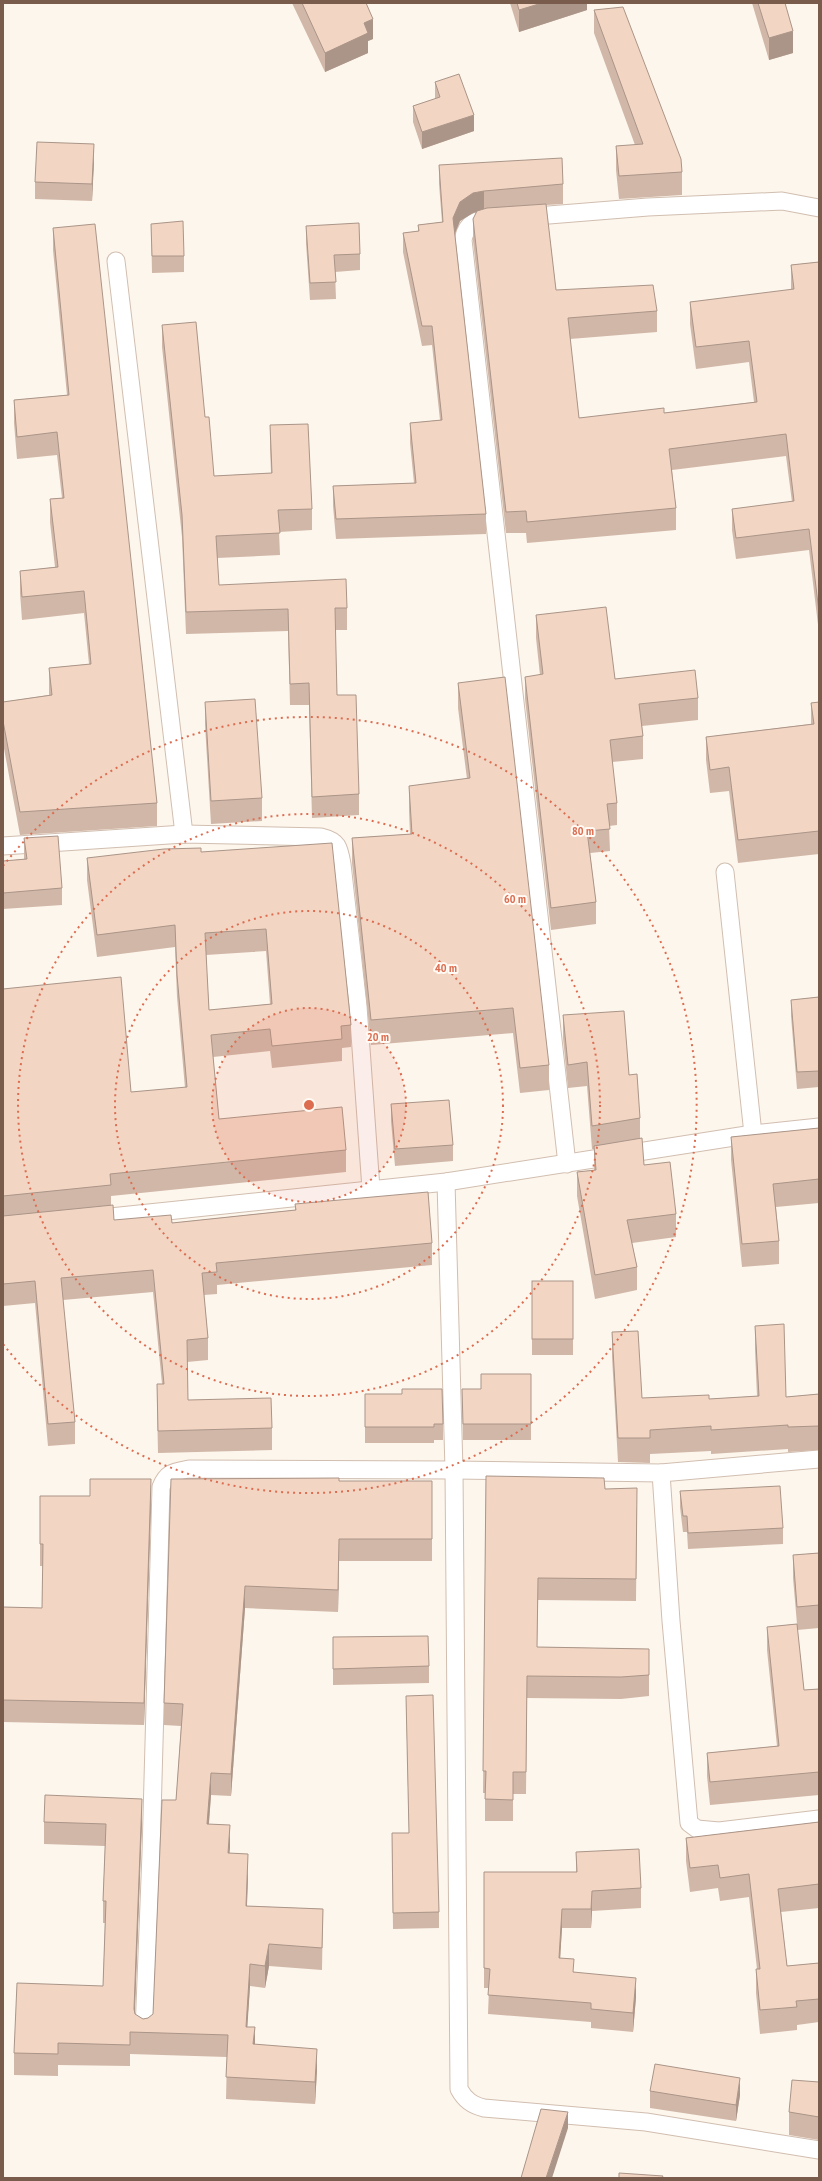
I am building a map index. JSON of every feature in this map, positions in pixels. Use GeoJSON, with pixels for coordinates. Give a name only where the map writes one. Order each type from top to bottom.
{"type":"FeatureCollection","features":[{"type":"Feature","properties":{"kind":"lane"},"geometry":{"type":"LineString","coordinates":[[567,1164],[464,240],[465,229],[471,223],[485,220],[648,207],[782,201],[819,208]]}},
{"type":"Feature","properties":{"kind":"lane"},"geometry":{"type":"LineString","coordinates":[[116,261],[184,834]]}},
{"type":"Feature","properties":{"kind":"lane"},"geometry":{"type":"LineString","coordinates":[[3,846],[184,834],[321,837],[332,840],[339,849],[358,1006],[371,1189]]}},
{"type":"Feature","properties":{"kind":"lane"},"geometry":{"type":"LineString","coordinates":[[725,872],[753,1134]]}},
{"type":"Feature","properties":{"kind":"lane"},"geometry":{"type":"LineString","coordinates":[[73,1221],[446,1182],[753,1134],[819,1127]]}},
{"type":"Feature","properties":{"kind":"lane"},"geometry":{"type":"LineString","coordinates":[[446,1182],[454,1470],[459,2089],[464,2098],[473,2105],[484,2108],[646,2122],[819,2150]]}},
{"type":"Feature","properties":{"kind":"lane"},"geometry":{"type":"LineString","coordinates":[[144,2031],[151,1853],[161,1487],[165,1478],[174,1472],[189,1469],[454,1470],[661,1473],[819,1459]]}},
{"type":"Feature","properties":{"kind":"lane"},"geometry":{"type":"LineString","coordinates":[[661,1473],[671,1621],[689,1823],[697,1829],[719,1831],[819,1819]]}},
{"type":"Feature","properties":{"kind":"building"},"geometry":{"type":"Polygon","coordinates":[[[302,3],[366,3],[373,19],[364,23],[368,33],[325,53],[302,3]]]}},
{"type":"Feature","properties":{"kind":"building"},"geometry":{"type":"Polygon","coordinates":[[[517,3],[542,3],[519,10],[517,3]]]}},
{"type":"Feature","properties":{"kind":"building"},"geometry":{"type":"Polygon","coordinates":[[[758,3],[785,3],[793,31],[769,38],[758,3]]]}},
{"type":"Feature","properties":{"kind":"building"},"geometry":{"type":"Polygon","coordinates":[[[623,7],[681,159],[682,172],[619,176],[616,146],[643,144],[594,10],[623,7]]]}},
{"type":"Feature","properties":{"kind":"building"},"geometry":{"type":"Polygon","coordinates":[[[459,74],[474,115],[422,132],[413,106],[440,97],[435,82],[459,74]]]}},
{"type":"Feature","properties":{"kind":"building"},"geometry":{"type":"Polygon","coordinates":[[[37,142],[94,144],[92,184],[35,182],[37,142]]]}},
{"type":"Feature","properties":{"kind":"building"},"geometry":{"type":"Polygon","coordinates":[[[562,158],[563,184],[473,193],[460,202],[453,218],[486,514],[336,519],[333,486],[416,483],[410,423],[442,420],[432,326],[422,326],[403,233],[419,231],[418,225],[443,222],[439,165],[562,158]]]}},
{"type":"Feature","properties":{"kind":"building"},"geometry":{"type":"Polygon","coordinates":[[[546,204],[556,290],[653,285],[657,311],[568,318],[579,418],[664,408],[664,413],[757,402],[749,341],[696,347],[690,302],[794,289],[791,265],[819,262],[819,612],[809,529],[736,538],[732,509],[794,501],[786,434],[669,449],[676,508],[527,522],[526,511],[506,512],[473,219],[477,211],[487,208],[546,204]]]}},
{"type":"Feature","properties":{"kind":"building"},"geometry":{"type":"Polygon","coordinates":[[[183,221],[184,256],[152,256],[151,224],[183,221]]]}},
{"type":"Feature","properties":{"kind":"building"},"geometry":{"type":"Polygon","coordinates":[[[359,223],[360,254],[334,255],[336,282],[310,283],[306,226],[359,223]]]}},
{"type":"Feature","properties":{"kind":"building"},"geometry":{"type":"Polygon","coordinates":[[[95,224],[157,803],[20,812],[3,721],[3,702],[52,695],[49,668],[91,664],[84,591],[22,597],[20,571],[58,567],[50,499],[64,498],[57,432],[17,437],[14,400],[69,395],[53,228],[95,224]]]}},
{"type":"Feature","properties":{"kind":"building"},"geometry":{"type":"Polygon","coordinates":[[[196,322],[205,417],[209,417],[214,476],[272,473],[270,425],[308,424],[312,509],[278,510],[280,533],[216,536],[219,585],[346,579],[347,608],[335,608],[337,695],[356,695],[359,794],[312,797],[309,683],[290,684],[288,609],[186,612],[182,515],[162,325],[196,322]]]}},
{"type":"Feature","properties":{"kind":"building"},"geometry":{"type":"Polygon","coordinates":[[[606,607],[615,679],[695,670],[698,698],[639,704],[643,736],[610,740],[617,803],[607,804],[610,829],[587,831],[596,902],[551,908],[525,677],[543,674],[536,615],[606,607]]]}},
{"type":"Feature","properties":{"kind":"building"},"geometry":{"type":"Polygon","coordinates":[[[505,677],[549,1065],[520,1068],[513,1008],[371,1020],[352,838],[412,834],[409,786],[470,778],[458,683],[505,677]]]}},
{"type":"Feature","properties":{"kind":"building"},"geometry":{"type":"Polygon","coordinates":[[[255,699],[262,798],[211,801],[205,702],[255,699]]]}},
{"type":"Feature","properties":{"kind":"building"},"geometry":{"type":"Polygon","coordinates":[[[819,702],[819,831],[738,840],[729,767],[710,770],[706,737],[814,724],[811,703],[819,702]]]}},
{"type":"Feature","properties":{"kind":"building"},"geometry":{"type":"Polygon","coordinates":[[[58,836],[62,888],[3,893],[3,861],[27,859],[24,838],[58,836]]]}},
{"type":"Feature","properties":{"kind":"building"},"geometry":{"type":"Polygon","coordinates":[[[332,843],[351,1025],[341,1026],[342,1039],[272,1046],[270,1029],[211,1035],[219,1119],[342,1107],[346,1150],[110,1174],[111,1185],[3,1196],[3,989],[121,977],[131,1092],[187,1087],[177,975],[175,925],[97,935],[87,858],[164,849],[201,848],[201,852],[332,843]],[[266,929],[205,933],[209,1010],[272,1004],[266,929]]]}},
{"type":"Feature","properties":{"kind":"building"},"geometry":{"type":"Polygon","coordinates":[[[819,997],[819,1071],[797,1072],[791,1000],[819,997]]]}},
{"type":"Feature","properties":{"kind":"building"},"geometry":{"type":"Polygon","coordinates":[[[624,1011],[629,1075],[637,1074],[640,1118],[592,1126],[587,1062],[568,1065],[563,1015],[624,1011]]]}},
{"type":"Feature","properties":{"kind":"building"},"geometry":{"type":"Polygon","coordinates":[[[449,1100],[453,1145],[395,1149],[391,1104],[449,1100]]]}},
{"type":"Feature","properties":{"kind":"building"},"geometry":{"type":"Polygon","coordinates":[[[819,1128],[819,1179],[773,1184],[779,1241],[742,1244],[731,1137],[819,1128]]]}},
{"type":"Feature","properties":{"kind":"building"},"geometry":{"type":"Polygon","coordinates":[[[642,1138],[644,1165],[670,1162],[676,1214],[627,1220],[637,1267],[595,1275],[577,1172],[596,1170],[594,1146],[642,1138]]]}},
{"type":"Feature","properties":{"kind":"building"},"geometry":{"type":"Polygon","coordinates":[[[428,1192],[432,1243],[216,1263],[217,1272],[202,1273],[208,1338],[187,1340],[188,1400],[271,1398],[272,1428],[158,1431],[157,1384],[164,1384],[153,1270],[61,1278],[75,1422],[48,1424],[35,1281],[3,1284],[3,1216],[113,1205],[114,1220],[171,1215],[172,1223],[296,1210],[295,1204],[428,1192]]]}},
{"type":"Feature","properties":{"kind":"building"},"geometry":{"type":"Polygon","coordinates":[[[532,1281],[573,1281],[573,1339],[532,1339],[532,1281]]]}},
{"type":"Feature","properties":{"kind":"building"},"geometry":{"type":"Polygon","coordinates":[[[784,1324],[786,1397],[819,1394],[819,1426],[788,1427],[788,1425],[711,1430],[711,1426],[650,1430],[650,1438],[618,1438],[612,1332],[638,1331],[642,1398],[709,1395],[709,1399],[759,1396],[755,1326],[784,1324]]]}},
{"type":"Feature","properties":{"kind":"building"},"geometry":{"type":"Polygon","coordinates":[[[481,1374],[531,1374],[531,1424],[463,1424],[462,1389],[481,1389],[481,1374]]]}},
{"type":"Feature","properties":{"kind":"building"},"geometry":{"type":"Polygon","coordinates":[[[402,1389],[442,1389],[443,1424],[434,1424],[434,1427],[365,1427],[365,1394],[402,1394],[402,1389]]]}},
{"type":"Feature","properties":{"kind":"building"},"geometry":{"type":"Polygon","coordinates":[[[486,1476],[604,1478],[605,1489],[637,1488],[636,1579],[538,1578],[537,1647],[649,1649],[649,1675],[621,1677],[527,1676],[526,1772],[513,1772],[513,1800],[485,1799],[486,1771],[483,1771],[486,1476]]]}},
{"type":"Feature","properties":{"kind":"building"},"geometry":{"type":"Polygon","coordinates":[[[339,1478],[339,1481],[432,1481],[432,1539],[339,1539],[338,1590],[245,1586],[231,1774],[211,1773],[207,1824],[230,1825],[228,1853],[248,1854],[246,1906],[323,1909],[322,1948],[269,1944],[265,1966],[250,1964],[246,2027],[255,2027],[253,2044],[317,2049],[315,2082],[226,2077],[228,2035],[130,2032],[130,2045],[58,2043],[58,2054],[14,2053],[17,1983],[103,1986],[106,1901],[103,1901],[106,1824],[44,1822],[45,1795],[142,1799],[134,2009],[135,2014],[143,2019],[148,2018],[153,2014],[162,1800],[176,1800],[183,1704],[164,1703],[171,1479],[339,1478]]]}},
{"type":"Feature","properties":{"kind":"building"},"geometry":{"type":"Polygon","coordinates":[[[90,1479],[151,1479],[144,1703],[3,1700],[3,1607],[42,1608],[43,1544],[40,1544],[40,1496],[90,1496],[90,1479]]]}},
{"type":"Feature","properties":{"kind":"building"},"geometry":{"type":"Polygon","coordinates":[[[780,1486],[783,1528],[688,1533],[687,1516],[683,1516],[680,1491],[780,1486]]]}},
{"type":"Feature","properties":{"kind":"building"},"geometry":{"type":"Polygon","coordinates":[[[819,1553],[819,1605],[797,1607],[793,1555],[819,1553]]]}},
{"type":"Feature","properties":{"kind":"building"},"geometry":{"type":"Polygon","coordinates":[[[797,1624],[804,1690],[819,1689],[819,1772],[710,1782],[707,1753],[779,1746],[767,1627],[797,1624]]]}},
{"type":"Feature","properties":{"kind":"building"},"geometry":{"type":"Polygon","coordinates":[[[428,1636],[429,1666],[333,1669],[333,1637],[428,1636]]]}},
{"type":"Feature","properties":{"kind":"building"},"geometry":{"type":"Polygon","coordinates":[[[433,1695],[439,1912],[393,1913],[392,1833],[409,1833],[406,1696],[433,1695]]]}},
{"type":"Feature","properties":{"kind":"building"},"geometry":{"type":"Polygon","coordinates":[[[819,1822],[819,1884],[778,1889],[787,1966],[819,1963],[819,1999],[796,2001],[797,2007],[760,2010],[756,1969],[760,1969],[749,1874],[720,1878],[718,1865],[690,1868],[686,1838],[819,1822]]]}},
{"type":"Feature","properties":{"kind":"building"},"geometry":{"type":"Polygon","coordinates":[[[639,1849],[641,1888],[592,1891],[591,1909],[562,1909],[559,1958],[574,1959],[573,1972],[636,1978],[633,2013],[591,2009],[591,2003],[488,1995],[490,1969],[484,1968],[484,1872],[577,1872],[576,1852],[639,1849]]]}},
{"type":"Feature","properties":{"kind":"building"},"geometry":{"type":"Polygon","coordinates":[[[655,2064],[740,2078],[736,2105],[650,2091],[655,2064]]]}},
{"type":"Feature","properties":{"kind":"building"},"geometry":{"type":"Polygon","coordinates":[[[792,2080],[819,2082],[819,2117],[789,2112],[792,2080]]]}},
{"type":"Feature","properties":{"kind":"building"},"geometry":{"type":"Polygon","coordinates":[[[541,2109],[568,2112],[546,2178],[521,2178],[541,2109]]]}},
{"type":"Feature","properties":{"kind":"building"},"geometry":{"type":"Polygon","coordinates":[[[619,2173],[663,2176],[662,2178],[619,2178],[619,2173]]]}}]}
